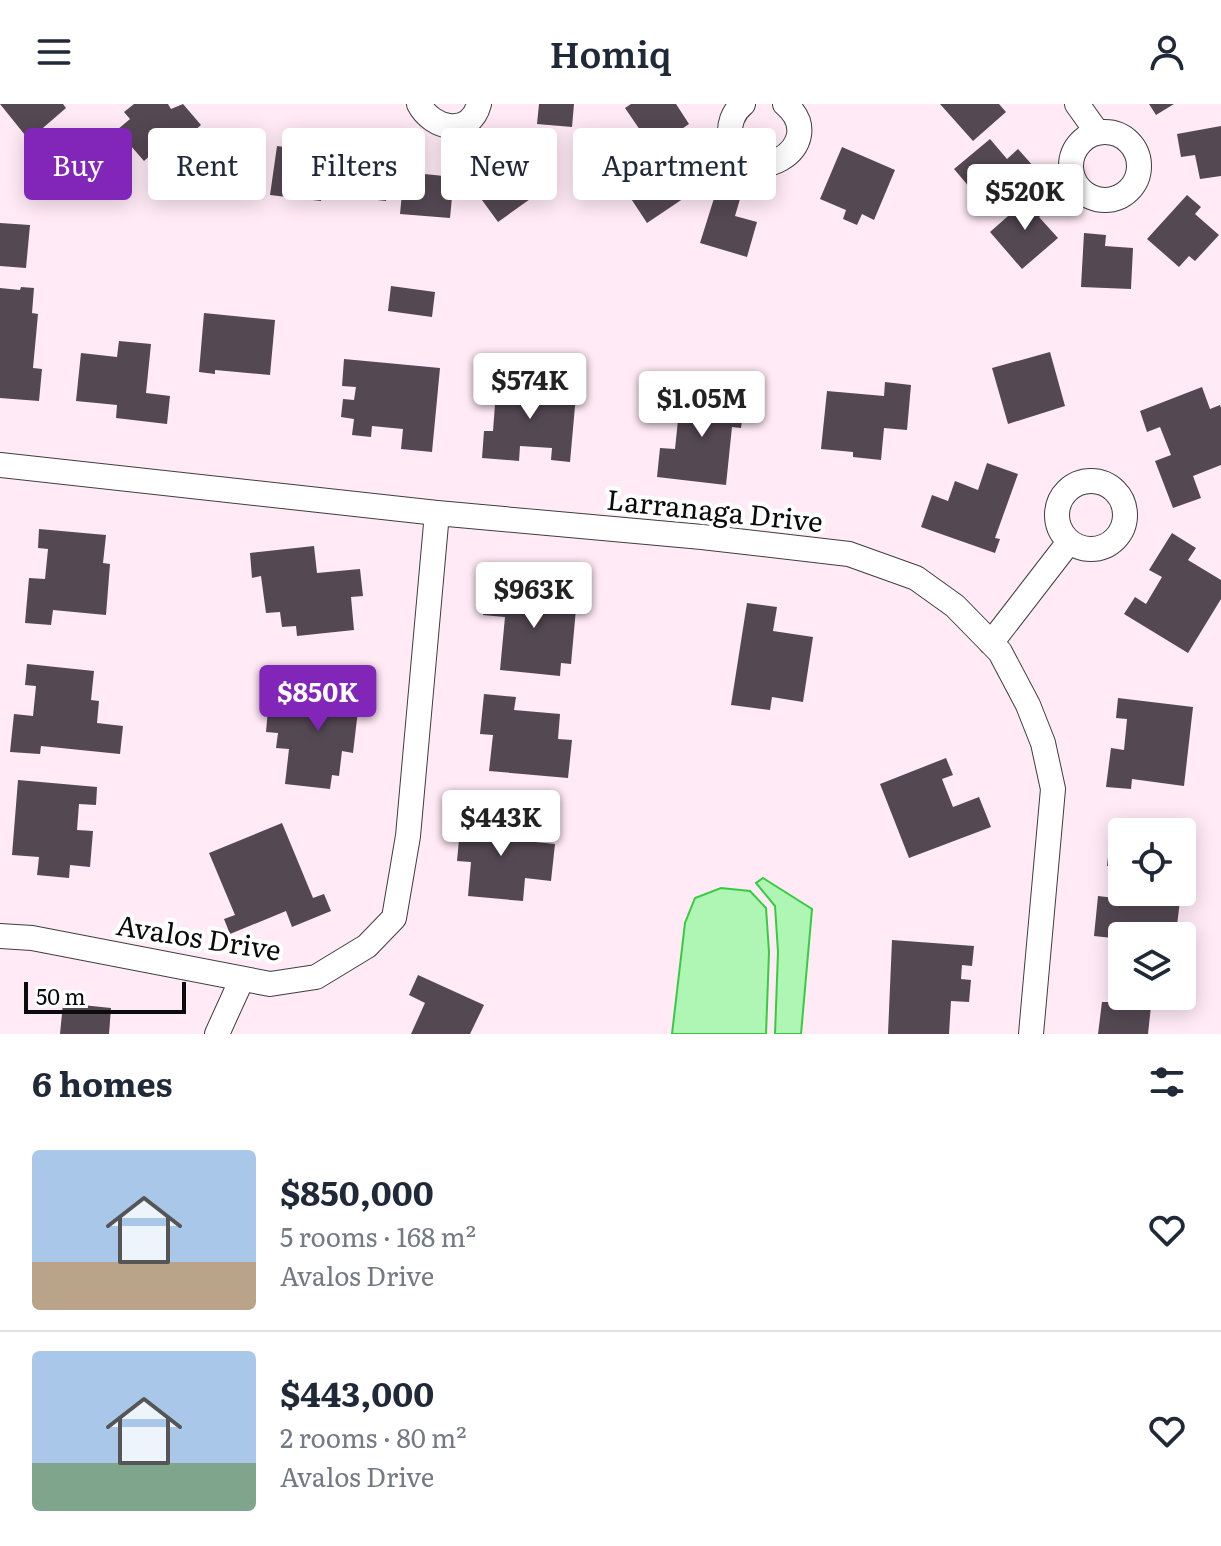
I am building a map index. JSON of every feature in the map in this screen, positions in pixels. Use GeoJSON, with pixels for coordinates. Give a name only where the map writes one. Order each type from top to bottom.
{"type":"FeatureCollection","features":[{"type":"Feature","properties":{"kind":"street"},"geometry":{"type":"LineString","coordinates":[[419,104],[430,120],[444,127],[459,127],[468,122],[479,104]]}},
{"type":"Feature","properties":{"kind":"street"},"geometry":{"type":"LineString","coordinates":[[743,104],[732,117],[731,140],[743,159],[765,165],[787,157],[798,138],[795,116],[785,104]]}},
{"type":"Feature","properties":{"kind":"street"},"geometry":{"type":"LineString","coordinates":[[1077,104],[1097,132]]}},
{"type":"Feature","properties":{"kind":"street","name":"Larranaga Drive"},"geometry":{"type":"LineString","coordinates":[[0,465],[849,554],[916,578],[955,606],[1000,652],[1028,705],[1043,743],[1053,789],[1031,1034]]}},
{"type":"Feature","properties":{"kind":"street","name":"Avalos Drive"},"geometry":{"type":"LineString","coordinates":[[0,936],[32,938],[270,984],[316,977],[367,946],[394,918],[408,836],[437,513]]}},
{"type":"Feature","properties":{"kind":"street"},"geometry":{"type":"LineString","coordinates":[[991,643],[1069,542]]}},
{"type":"Feature","properties":{"kind":"street"},"geometry":{"type":"LineString","coordinates":[[217,1034],[242,979]]}},
{"type":"Feature","properties":{"kind":"shaded area"},"geometry":{"type":"Polygon","coordinates":[[[763,878],[812,909],[801,1034],[775,1034],[778,952],[775,906],[756,883],[763,878]]]}},
{"type":"Feature","properties":{"kind":"shaded area"},"geometry":{"type":"Polygon","coordinates":[[[721,888],[750,891],[766,908],[769,952],[766,1034],[672,1034],[685,923],[695,898],[721,888]]]}},
{"type":"Feature","properties":{"kind":"building"},"geometry":{"type":"Polygon","coordinates":[[[0,104],[63,104],[66,108],[43,128],[24,128],[24,134],[0,104]]]}},
{"type":"Feature","properties":{"kind":"building"},"geometry":{"type":"Polygon","coordinates":[[[134,104],[168,104],[171,109],[183,104],[201,125],[198,128],[148,128],[148,157],[144,161],[132,147],[132,128],[119,128],[130,119],[124,112],[134,104]]]}},
{"type":"Feature","properties":{"kind":"building"},"geometry":{"type":"Polygon","coordinates":[[[539,104],[574,104],[572,127],[537,124],[539,104]]]}},
{"type":"Feature","properties":{"kind":"building"},"geometry":{"type":"Polygon","coordinates":[[[631,104],[676,104],[689,124],[683,128],[639,128],[625,108],[631,104]]]}},
{"type":"Feature","properties":{"kind":"building"},"geometry":{"type":"Polygon","coordinates":[[[940,104],[999,104],[1006,112],[973,141],[940,104]]]}},
{"type":"Feature","properties":{"kind":"building"},"geometry":{"type":"Polygon","coordinates":[[[1149,104],[1174,104],[1156,115],[1149,104]]]}},
{"type":"Feature","properties":{"kind":"building"},"geometry":{"type":"Polygon","coordinates":[[[1221,126],[1221,176],[1200,179],[1195,155],[1181,157],[1177,134],[1221,126]]]}},
{"type":"Feature","properties":{"kind":"building"},"geometry":{"type":"Polygon","coordinates":[[[990,139],[1007,159],[1018,149],[1034,167],[996,200],[986,188],[977,196],[954,169],[990,139]]]}},
{"type":"Feature","properties":{"kind":"building"},"geometry":{"type":"Polygon","coordinates":[[[277,146],[282,147],[282,196],[270,195],[277,146]]]}},
{"type":"Feature","properties":{"kind":"building"},"geometry":{"type":"Polygon","coordinates":[[[842,147],[895,170],[874,220],[862,214],[857,225],[843,219],[846,210],[820,199],[842,147]]]}},
{"type":"Feature","properties":{"kind":"building"},"geometry":{"type":"Polygon","coordinates":[[[425,174],[441,176],[441,200],[452,200],[450,218],[400,214],[401,200],[425,200],[425,174]]]}},
{"type":"Feature","properties":{"kind":"building"},"geometry":{"type":"Polygon","coordinates":[[[1033,194],[1047,210],[1039,217],[1058,238],[1022,269],[990,232],[1033,194]]]}},
{"type":"Feature","properties":{"kind":"building"},"geometry":{"type":"Polygon","coordinates":[[[1187,195],[1201,207],[1195,214],[1219,235],[1195,261],[1189,256],[1179,267],[1147,239],[1187,195]]]}},
{"type":"Feature","properties":{"kind":"building"},"geometry":{"type":"Polygon","coordinates":[[[482,200],[529,200],[498,222],[482,200]]]}},
{"type":"Feature","properties":{"kind":"building"},"geometry":{"type":"Polygon","coordinates":[[[632,200],[681,200],[647,223],[632,200]]]}},
{"type":"Feature","properties":{"kind":"building"},"geometry":{"type":"Polygon","coordinates":[[[713,200],[740,200],[735,216],[757,222],[747,257],[700,243],[713,200]]]}},
{"type":"Feature","properties":{"kind":"building"},"geometry":{"type":"Polygon","coordinates":[[[0,223],[30,225],[26,268],[0,266],[0,223]]]}},
{"type":"Feature","properties":{"kind":"building"},"geometry":{"type":"Polygon","coordinates":[[[1084,233],[1106,235],[1105,246],[1133,248],[1131,289],[1081,287],[1084,233]]]}},
{"type":"Feature","properties":{"kind":"building"},"geometry":{"type":"Polygon","coordinates":[[[391,286],[435,292],[432,317],[388,311],[391,286]]]}},
{"type":"Feature","properties":{"kind":"building"},"geometry":{"type":"Polygon","coordinates":[[[21,287],[34,288],[32,313],[38,314],[33,368],[42,369],[39,401],[0,398],[0,288],[20,290],[21,287]]]}},
{"type":"Feature","properties":{"kind":"building"},"geometry":{"type":"Polygon","coordinates":[[[204,313],[275,320],[270,375],[215,370],[215,374],[199,372],[204,313]]]}},
{"type":"Feature","properties":{"kind":"building"},"geometry":{"type":"Polygon","coordinates":[[[119,341],[151,344],[146,393],[170,396],[167,424],[116,418],[117,405],[76,401],[81,353],[117,357],[119,341]]]}},
{"type":"Feature","properties":{"kind":"building"},"geometry":{"type":"Polygon","coordinates":[[[1050,352],[1065,406],[1008,424],[992,368],[1050,352]]]}},
{"type":"Feature","properties":{"kind":"building"},"geometry":{"type":"Polygon","coordinates":[[[344,359],[440,368],[432,452],[401,449],[403,429],[372,426],[371,437],[352,435],[354,419],[341,417],[343,399],[354,400],[356,387],[342,386],[344,359]]]}},
{"type":"Feature","properties":{"kind":"building"},"geometry":{"type":"Polygon","coordinates":[[[497,378],[550,383],[549,393],[576,395],[570,462],[551,460],[552,448],[520,446],[519,461],[482,458],[484,431],[493,431],[497,378]]]}},
{"type":"Feature","properties":{"kind":"building"},"geometry":{"type":"Polygon","coordinates":[[[885,382],[911,385],[907,430],[884,428],[881,460],[853,457],[853,452],[821,449],[827,391],[884,396],[885,382]]]}},
{"type":"Feature","properties":{"kind":"building"},"geometry":{"type":"Polygon","coordinates":[[[1202,387],[1210,409],[1220,405],[1221,408],[1221,465],[1193,476],[1201,498],[1173,508],[1155,461],[1171,455],[1160,427],[1147,432],[1140,411],[1202,387]]]}},
{"type":"Feature","properties":{"kind":"building"},"geometry":{"type":"Polygon","coordinates":[[[681,391],[745,398],[741,428],[732,427],[726,485],[657,477],[660,448],[675,449],[681,391]]]}},
{"type":"Feature","properties":{"kind":"building"},"geometry":{"type":"Polygon","coordinates":[[[987,463],[1018,474],[995,538],[1000,539],[995,553],[921,527],[932,495],[948,501],[955,481],[978,490],[987,463]]]}},
{"type":"Feature","properties":{"kind":"building"},"geometry":{"type":"Polygon","coordinates":[[[39,529],[106,535],[103,563],[110,564],[106,615],[53,610],[51,625],[25,623],[29,578],[45,579],[48,549],[38,548],[39,529]]]}},
{"type":"Feature","properties":{"kind":"building"},"geometry":{"type":"Polygon","coordinates":[[[1172,533],[1196,548],[1188,560],[1221,580],[1221,599],[1188,653],[1124,614],[1135,597],[1146,604],[1162,577],[1149,570],[1172,533]]]}},
{"type":"Feature","properties":{"kind":"building"},"geometry":{"type":"Polygon","coordinates":[[[314,546],[317,573],[360,569],[363,596],[351,597],[354,630],[297,636],[296,626],[282,627],[280,612],[266,613],[261,576],[252,578],[250,553],[314,546]]]}},
{"type":"Feature","properties":{"kind":"building"},"geometry":{"type":"Polygon","coordinates":[[[485,589],[577,598],[571,664],[561,663],[560,676],[500,670],[505,617],[483,615],[485,589]]]}},
{"type":"Feature","properties":{"kind":"building"},"geometry":{"type":"Polygon","coordinates":[[[747,603],[777,607],[773,631],[813,637],[803,702],[772,697],[770,710],[731,705],[747,603]]]}},
{"type":"Feature","properties":{"kind":"building"},"geometry":{"type":"Polygon","coordinates":[[[27,664],[94,671],[91,700],[99,701],[97,723],[123,726],[120,754],[41,746],[40,754],[10,752],[14,714],[33,716],[36,686],[25,685],[27,664]]]}},
{"type":"Feature","properties":{"kind":"building"},"geometry":{"type":"Polygon","coordinates":[[[310,679],[361,685],[353,753],[342,751],[339,776],[332,775],[330,789],[285,784],[289,749],[276,748],[278,733],[266,732],[268,709],[306,714],[310,679]]]}},
{"type":"Feature","properties":{"kind":"building"},"geometry":{"type":"Polygon","coordinates":[[[484,694],[516,697],[514,710],[560,714],[558,739],[572,740],[568,778],[489,771],[493,735],[480,734],[484,694]]]}},
{"type":"Feature","properties":{"kind":"building"},"geometry":{"type":"Polygon","coordinates":[[[1118,698],[1193,707],[1184,786],[1132,779],[1131,789],[1106,787],[1111,748],[1124,750],[1127,719],[1116,718],[1118,698]]]}},
{"type":"Feature","properties":{"kind":"building"},"geometry":{"type":"Polygon","coordinates":[[[946,758],[953,775],[942,779],[953,807],[979,797],[991,827],[909,858],[880,784],[946,758]]]}},
{"type":"Feature","properties":{"kind":"building"},"geometry":{"type":"Polygon","coordinates":[[[18,780],[97,787],[96,805],[79,804],[77,830],[93,831],[90,867],[70,865],[69,878],[37,875],[39,857],[12,855],[18,780]]]}},
{"type":"Feature","properties":{"kind":"building"},"geometry":{"type":"Polygon","coordinates":[[[472,805],[501,808],[497,838],[555,844],[551,881],[525,878],[523,901],[468,896],[471,862],[457,861],[460,829],[469,830],[472,805]]]}},
{"type":"Feature","properties":{"kind":"building"},"geometry":{"type":"Polygon","coordinates":[[[282,823],[313,898],[324,894],[331,911],[292,927],[286,911],[230,934],[224,919],[235,915],[209,853],[282,823]]]}},
{"type":"Feature","properties":{"kind":"building"},"geometry":{"type":"Polygon","coordinates":[[[1098,896],[1108,897],[1108,906],[1179,906],[1177,922],[1108,922],[1108,938],[1094,936],[1098,896]]]}},
{"type":"Feature","properties":{"kind":"building"},"geometry":{"type":"Polygon","coordinates":[[[892,940],[974,946],[972,966],[962,965],[961,979],[971,980],[969,1002],[951,1001],[949,1034],[888,1034],[892,940]]]}},
{"type":"Feature","properties":{"kind":"building"},"geometry":{"type":"Polygon","coordinates":[[[418,975],[484,1005],[470,1034],[411,1034],[425,1003],[409,995],[418,975]]]}},
{"type":"Feature","properties":{"kind":"building"},"geometry":{"type":"Polygon","coordinates":[[[1102,1002],[1108,1002],[1108,1010],[1151,1010],[1148,1034],[1098,1034],[1102,1002]]]}},
{"type":"Feature","properties":{"kind":"building"},"geometry":{"type":"Polygon","coordinates":[[[63,1003],[111,1008],[109,1034],[60,1034],[63,1003]]]}}]}
